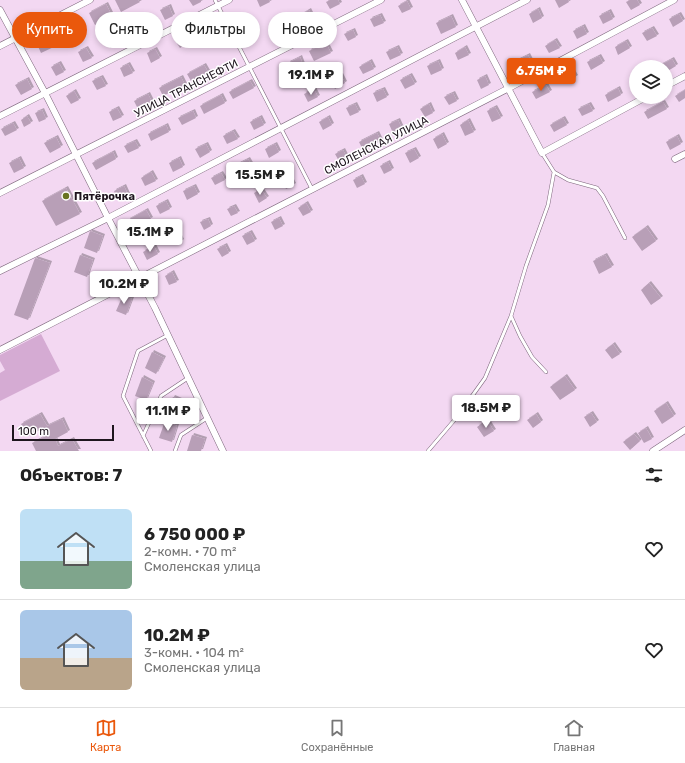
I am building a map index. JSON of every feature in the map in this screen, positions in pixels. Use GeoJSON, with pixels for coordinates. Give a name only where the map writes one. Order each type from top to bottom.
{"type":"FeatureCollection","features":[{"type":"Feature","properties":{"kind":"street"},"geometry":{"type":"LineString","coordinates":[[66,12],[90,0]]}},
{"type":"Feature","properties":{"kind":"street"},"geometry":{"type":"LineString","coordinates":[[0,116],[216,3],[229,0]]}},
{"type":"Feature","properties":{"kind":"street","name":"УЛИЦА ТРАНСНЕФТИ"},"geometry":{"type":"LineString","coordinates":[[0,193],[381,0]]}},
{"type":"Feature","properties":{"kind":"street"},"geometry":{"type":"LineString","coordinates":[[462,0],[542,152],[633,104]]}},
{"type":"Feature","properties":{"kind":"street"},"geometry":{"type":"LineString","coordinates":[[0,271],[108,218],[527,0]]}},
{"type":"Feature","properties":{"kind":"street","name":"СМОЛЕНСКАЯ УЛИЦА"},"geometry":{"type":"LineString","coordinates":[[0,350],[508,88],[674,0]]}},
{"type":"Feature","properties":{"kind":"street"},"geometry":{"type":"LineString","coordinates":[[0,10],[12,32]]}},
{"type":"Feature","properties":{"kind":"street"},"geometry":{"type":"LineString","coordinates":[[0,46],[12,40]]}},
{"type":"Feature","properties":{"kind":"street"},"geometry":{"type":"LineString","coordinates":[[20,48],[77,154],[108,218],[140,278],[223,451]]}},
{"type":"Feature","properties":{"kind":"street"},"geometry":{"type":"LineString","coordinates":[[673,82],[685,76]]}},
{"type":"Feature","properties":{"kind":"street"},"geometry":{"type":"LineString","coordinates":[[675,159],[685,154]]}},
{"type":"Feature","properties":{"kind":"street"},"geometry":{"type":"LineString","coordinates":[[653,451],[685,430]]}},
{"type":"Feature","properties":{"kind":"lane"},"geometry":{"type":"LineString","coordinates":[[216,3],[279,128],[312,189]]}},
{"type":"Feature","properties":{"kind":"lane"},"geometry":{"type":"LineString","coordinates":[[542,152],[554,172],[568,180],[597,188],[603,196],[625,238]]}},
{"type":"Feature","properties":{"kind":"lane"},"geometry":{"type":"LineString","coordinates":[[428,451],[457,417],[485,378],[511,316],[526,266],[548,205],[554,172]]}},
{"type":"Feature","properties":{"kind":"lane"},"geometry":{"type":"LineString","coordinates":[[511,316],[532,357],[546,372]]}},
{"type":"Feature","properties":{"kind":"lane"},"geometry":{"type":"LineString","coordinates":[[151,451],[123,396],[138,350],[168,335]]}},
{"type":"Feature","properties":{"kind":"lane"},"geometry":{"type":"LineString","coordinates":[[143,436],[161,396],[188,378]]}},
{"type":"Feature","properties":{"kind":"lane"},"geometry":{"type":"LineString","coordinates":[[175,451],[181,435],[208,418]]}},
{"type":"Feature","properties":{"kind":"shaded area"},"geometry":{"type":"Polygon","coordinates":[[[41,334],[60,371],[0,401],[0,373],[5,370],[0,361],[0,355],[41,334]]]}},
{"type":"Feature","properties":{"kind":"building"},"geometry":{"type":"Polygon","coordinates":[[[115,0],[138,0],[140,2],[121,12],[115,0]]]}},
{"type":"Feature","properties":{"kind":"building"},"geometry":{"type":"Polygon","coordinates":[[[189,0],[201,0],[201,2],[193,6],[189,0]]]}},
{"type":"Feature","properties":{"kind":"building"},"geometry":{"type":"Polygon","coordinates":[[[257,0],[269,0],[270,2],[260,7],[257,0]]]}},
{"type":"Feature","properties":{"kind":"building"},"geometry":{"type":"Polygon","coordinates":[[[330,0],[338,0],[340,4],[330,9],[326,2],[330,0]]]}},
{"type":"Feature","properties":{"kind":"building"},"geometry":{"type":"Polygon","coordinates":[[[555,0],[568,0],[569,2],[559,8],[555,0]]]}},
{"type":"Feature","properties":{"kind":"building"},"geometry":{"type":"Polygon","coordinates":[[[630,0],[637,0],[640,5],[631,10],[626,2],[630,0]]]}},
{"type":"Feature","properties":{"kind":"building"},"geometry":{"type":"Polygon","coordinates":[[[407,1],[411,9],[402,13],[398,6],[407,1]]]}},
{"type":"Feature","properties":{"kind":"building"},"geometry":{"type":"Polygon","coordinates":[[[106,4],[110,12],[95,12],[95,25],[89,13],[106,4]]]}},
{"type":"Feature","properties":{"kind":"building"},"geometry":{"type":"Polygon","coordinates":[[[169,6],[171,12],[171,17],[165,20],[163,12],[160,10],[169,6]]]}},
{"type":"Feature","properties":{"kind":"building"},"geometry":{"type":"Polygon","coordinates":[[[538,9],[542,18],[533,23],[529,14],[538,9]]]}},
{"type":"Feature","properties":{"kind":"building"},"geometry":{"type":"Polygon","coordinates":[[[609,11],[613,19],[603,24],[599,16],[609,11]]]}},
{"type":"Feature","properties":{"kind":"building"},"geometry":{"type":"Polygon","coordinates":[[[679,14],[683,21],[673,27],[669,19],[679,14]]]}},
{"type":"Feature","properties":{"kind":"building"},"geometry":{"type":"Polygon","coordinates":[[[380,15],[384,23],[374,27],[370,19],[380,15]]]}},
{"type":"Feature","properties":{"kind":"building"},"geometry":{"type":"Polygon","coordinates":[[[451,16],[456,27],[441,34],[436,23],[451,16]]]}},
{"type":"Feature","properties":{"kind":"building"},"geometry":{"type":"Polygon","coordinates":[[[583,26],[587,34],[577,39],[573,31],[583,26]]]}},
{"type":"Feature","properties":{"kind":"building"},"geometry":{"type":"Polygon","coordinates":[[[652,28],[657,36],[647,41],[642,33],[652,28]]]}},
{"type":"Feature","properties":{"kind":"building"},"geometry":{"type":"Polygon","coordinates":[[[353,30],[356,37],[348,41],[344,34],[353,30]]]}},
{"type":"Feature","properties":{"kind":"building"},"geometry":{"type":"Polygon","coordinates":[[[555,40],[560,48],[549,53],[545,46],[555,40]]]}},
{"type":"Feature","properties":{"kind":"building"},"geometry":{"type":"Polygon","coordinates":[[[626,41],[630,48],[618,55],[615,47],[626,41]]]}},
{"type":"Feature","properties":{"kind":"building"},"geometry":{"type":"Polygon","coordinates":[[[397,47],[401,55],[390,60],[386,52],[397,47]]]}},
{"type":"Feature","properties":{"kind":"building"},"geometry":{"type":"Polygon","coordinates":[[[465,47],[469,55],[458,60],[455,53],[465,47]]]}},
{"type":"Feature","properties":{"kind":"building"},"geometry":{"type":"Polygon","coordinates":[[[39,48],[52,48],[41,53],[39,48]]]}},
{"type":"Feature","properties":{"kind":"building"},"geometry":{"type":"Polygon","coordinates":[[[86,48],[92,58],[83,62],[78,52],[86,48]]]}},
{"type":"Feature","properties":{"kind":"building"},"geometry":{"type":"Polygon","coordinates":[[[315,48],[328,48],[331,53],[314,61],[309,51],[315,48]]]}},
{"type":"Feature","properties":{"kind":"building"},"geometry":{"type":"Polygon","coordinates":[[[155,49],[160,58],[151,63],[147,53],[155,49]]]}},
{"type":"Feature","properties":{"kind":"building"},"geometry":{"type":"Polygon","coordinates":[[[528,55],[532,63],[522,68],[518,60],[528,55]]]}},
{"type":"Feature","properties":{"kind":"building"},"geometry":{"type":"Polygon","coordinates":[[[599,56],[603,63],[591,70],[587,62],[599,56]]]}},
{"type":"Feature","properties":{"kind":"building"},"geometry":{"type":"Polygon","coordinates":[[[300,57],[303,65],[292,71],[288,63],[300,57]]]}},
{"type":"Feature","properties":{"kind":"building"},"geometry":{"type":"Polygon","coordinates":[[[370,61],[374,69],[363,74],[359,67],[370,61]]]}},
{"type":"Feature","properties":{"kind":"building"},"geometry":{"type":"Polygon","coordinates":[[[438,61],[442,70],[431,75],[427,66],[438,61]]]}},
{"type":"Feature","properties":{"kind":"building"},"geometry":{"type":"Polygon","coordinates":[[[673,61],[676,66],[673,68],[673,61]]]}},
{"type":"Feature","properties":{"kind":"building"},"geometry":{"type":"Polygon","coordinates":[[[59,63],[64,72],[56,76],[51,67],[59,63]]]}},
{"type":"Feature","properties":{"kind":"building"},"geometry":{"type":"Polygon","coordinates":[[[128,64],[133,73],[124,77],[120,68],[128,64]]]}},
{"type":"Feature","properties":{"kind":"building"},"geometry":{"type":"Polygon","coordinates":[[[204,65],[208,72],[191,81],[187,74],[204,65]]]}},
{"type":"Feature","properties":{"kind":"building"},"geometry":{"type":"Polygon","coordinates":[[[572,70],[576,77],[564,84],[560,77],[572,70]]]}},
{"type":"Feature","properties":{"kind":"building"},"geometry":{"type":"Polygon","coordinates":[[[341,75],[345,83],[335,89],[331,81],[341,75]]]}},
{"type":"Feature","properties":{"kind":"building"},"geometry":{"type":"Polygon","coordinates":[[[410,75],[415,84],[405,89],[400,80],[410,75]]]}},
{"type":"Feature","properties":{"kind":"building"},"geometry":{"type":"Polygon","coordinates":[[[485,76],[489,85],[481,89],[477,80],[485,76]]]}},
{"type":"Feature","properties":{"kind":"building"},"geometry":{"type":"Polygon","coordinates":[[[101,77],[106,86],[97,90],[92,81],[101,77]]]}},
{"type":"Feature","properties":{"kind":"building"},"geometry":{"type":"Polygon","coordinates":[[[181,77],[185,85],[163,96],[159,88],[181,77]]]}},
{"type":"Feature","properties":{"kind":"building"},"geometry":{"type":"Polygon","coordinates":[[[27,79],[32,89],[21,95],[15,85],[27,79]]]}},
{"type":"Feature","properties":{"kind":"building"},"geometry":{"type":"Polygon","coordinates":[[[250,81],[254,88],[233,99],[229,92],[250,81]]]}},
{"type":"Feature","properties":{"kind":"building"},"geometry":{"type":"Polygon","coordinates":[[[546,85],[550,92],[536,99],[532,92],[546,85]]]}},
{"type":"Feature","properties":{"kind":"building"},"geometry":{"type":"Polygon","coordinates":[[[618,88],[621,95],[608,102],[605,95],[618,88]]]}},
{"type":"Feature","properties":{"kind":"building"},"geometry":{"type":"Polygon","coordinates":[[[314,89],[318,97],[308,102],[304,94],[314,89]]]}},
{"type":"Feature","properties":{"kind":"building"},"geometry":{"type":"Polygon","coordinates":[[[383,89],[387,97],[377,102],[373,93],[383,89]]]}},
{"type":"Feature","properties":{"kind":"building"},"geometry":{"type":"Polygon","coordinates":[[[685,90],[685,98],[679,102],[675,96],[685,90]]]}},
{"type":"Feature","properties":{"kind":"building"},"geometry":{"type":"Polygon","coordinates":[[[74,91],[79,100],[71,104],[66,96],[74,91]]]}},
{"type":"Feature","properties":{"kind":"building"},"geometry":{"type":"Polygon","coordinates":[[[453,93],[457,101],[449,105],[444,97],[453,93]]]}},
{"type":"Feature","properties":{"kind":"building"},"geometry":{"type":"Polygon","coordinates":[[[148,94],[152,102],[138,109],[134,101],[148,94]]]}},
{"type":"Feature","properties":{"kind":"building"},"geometry":{"type":"Polygon","coordinates":[[[221,95],[225,103],[204,114],[200,106],[221,95]]]}},
{"type":"Feature","properties":{"kind":"building"},"geometry":{"type":"Polygon","coordinates":[[[355,104],[359,112],[350,116],[346,108],[355,104]]]}},
{"type":"Feature","properties":{"kind":"building"},"geometry":{"type":"Polygon","coordinates":[[[429,104],[433,113],[425,117],[420,109],[429,104]]]}},
{"type":"Feature","properties":{"kind":"building"},"geometry":{"type":"Polygon","coordinates":[[[589,104],[593,111],[582,116],[578,109],[589,104]]]}},
{"type":"Feature","properties":{"kind":"building"},"geometry":{"type":"Polygon","coordinates":[[[659,104],[664,104],[667,109],[648,119],[644,112],[659,104]]]}},
{"type":"Feature","properties":{"kind":"building"},"geometry":{"type":"Polygon","coordinates":[[[495,107],[501,118],[492,122],[487,111],[495,107]]]}},
{"type":"Feature","properties":{"kind":"building"},"geometry":{"type":"Polygon","coordinates":[[[117,108],[122,117],[113,121],[109,112],[117,108]]]}},
{"type":"Feature","properties":{"kind":"building"},"geometry":{"type":"Polygon","coordinates":[[[42,110],[46,119],[39,122],[35,113],[42,110]]]}},
{"type":"Feature","properties":{"kind":"building"},"geometry":{"type":"Polygon","coordinates":[[[193,111],[196,118],[182,125],[178,118],[193,111]]]}},
{"type":"Feature","properties":{"kind":"building"},"geometry":{"type":"Polygon","coordinates":[[[27,116],[31,123],[24,127],[21,120],[27,116]]]}},
{"type":"Feature","properties":{"kind":"building"},"geometry":{"type":"Polygon","coordinates":[[[260,117],[264,125],[254,130],[250,122],[260,117]]]}},
{"type":"Feature","properties":{"kind":"building"},"geometry":{"type":"Polygon","coordinates":[[[328,117],[332,125],[323,130],[319,122],[328,117]]]}},
{"type":"Feature","properties":{"kind":"building"},"geometry":{"type":"Polygon","coordinates":[[[563,118],[567,125],[554,132],[550,125],[563,118]]]}},
{"type":"Feature","properties":{"kind":"building"},"geometry":{"type":"Polygon","coordinates":[[[398,120],[402,129],[393,133],[389,124],[398,120]]]}},
{"type":"Feature","properties":{"kind":"building"},"geometry":{"type":"Polygon","coordinates":[[[468,120],[474,132],[465,136],[460,125],[468,120]]]}},
{"type":"Feature","properties":{"kind":"building"},"geometry":{"type":"Polygon","coordinates":[[[13,123],[17,130],[5,136],[1,129],[13,123]]]}},
{"type":"Feature","properties":{"kind":"building"},"geometry":{"type":"Polygon","coordinates":[[[166,125],[169,132],[151,141],[148,134],[166,125]]]}},
{"type":"Feature","properties":{"kind":"building"},"geometry":{"type":"Polygon","coordinates":[[[233,131],[238,139],[227,144],[223,136],[233,131]]]}},
{"type":"Feature","properties":{"kind":"building"},"geometry":{"type":"Polygon","coordinates":[[[377,133],[381,141],[363,150],[359,142],[377,133]]]}},
{"type":"Feature","properties":{"kind":"building"},"geometry":{"type":"Polygon","coordinates":[[[442,134],[447,144],[438,149],[433,139],[442,134]]]}},
{"type":"Feature","properties":{"kind":"building"},"geometry":{"type":"Polygon","coordinates":[[[677,136],[681,144],[670,150],[666,142],[677,136]]]}},
{"type":"Feature","properties":{"kind":"building"},"geometry":{"type":"Polygon","coordinates":[[[56,137],[61,147],[50,153],[44,143],[56,137]]]}},
{"type":"Feature","properties":{"kind":"building"},"geometry":{"type":"Polygon","coordinates":[[[135,141],[139,148],[128,153],[124,146],[135,141]]]}},
{"type":"Feature","properties":{"kind":"building"},"geometry":{"type":"Polygon","coordinates":[[[206,144],[210,152],[200,158],[195,149],[206,144]]]}},
{"type":"Feature","properties":{"kind":"building"},"geometry":{"type":"Polygon","coordinates":[[[275,144],[279,152],[269,158],[265,149],[275,144]]]}},
{"type":"Feature","properties":{"kind":"building"},"geometry":{"type":"Polygon","coordinates":[[[414,149],[419,158],[410,163],[405,153],[414,149]]]}},
{"type":"Feature","properties":{"kind":"building"},"geometry":{"type":"Polygon","coordinates":[[[343,150],[347,158],[339,161],[335,154],[343,150]]]}},
{"type":"Feature","properties":{"kind":"building"},"geometry":{"type":"Polygon","coordinates":[[[113,152],[116,159],[96,170],[92,163],[113,152]]]}},
{"type":"Feature","properties":{"kind":"building"},"geometry":{"type":"Polygon","coordinates":[[[19,158],[24,168],[14,173],[9,163],[19,158]]]}},
{"type":"Feature","properties":{"kind":"building"},"geometry":{"type":"Polygon","coordinates":[[[179,158],[183,167],[173,172],[169,163],[179,158]]]}},
{"type":"Feature","properties":{"kind":"building"},"geometry":{"type":"Polygon","coordinates":[[[248,159],[252,166],[242,172],[238,164],[248,159]]]}},
{"type":"Feature","properties":{"kind":"building"},"geometry":{"type":"Polygon","coordinates":[[[388,162],[392,170],[384,174],[380,166],[388,162]]]}},
{"type":"Feature","properties":{"kind":"building"},"geometry":{"type":"Polygon","coordinates":[[[151,172],[156,181],[145,186],[141,178],[151,172]]]}},
{"type":"Feature","properties":{"kind":"building"},"geometry":{"type":"Polygon","coordinates":[[[221,173],[225,180],[215,185],[211,178],[221,173]]]}},
{"type":"Feature","properties":{"kind":"building"},"geometry":{"type":"Polygon","coordinates":[[[288,173],[294,185],[286,189],[280,177],[288,173]]]}},
{"type":"Feature","properties":{"kind":"building"},"geometry":{"type":"Polygon","coordinates":[[[361,176],[365,184],[357,188],[353,180],[361,176]]]}},
{"type":"Feature","properties":{"kind":"building"},"geometry":{"type":"Polygon","coordinates":[[[124,186],[128,195],[118,200],[114,191],[124,186]]]}},
{"type":"Feature","properties":{"kind":"building"},"geometry":{"type":"Polygon","coordinates":[[[194,186],[198,194],[187,200],[183,191],[194,186]]]}},
{"type":"Feature","properties":{"kind":"building"},"geometry":{"type":"Polygon","coordinates":[[[66,188],[80,214],[56,226],[42,201],[66,188]]]}},
{"type":"Feature","properties":{"kind":"building"},"geometry":{"type":"Polygon","coordinates":[[[261,189],[267,198],[259,203],[254,193],[261,189]]]}},
{"type":"Feature","properties":{"kind":"building"},"geometry":{"type":"Polygon","coordinates":[[[166,201],[170,209],[160,214],[156,206],[166,201]]]}},
{"type":"Feature","properties":{"kind":"building"},"geometry":{"type":"Polygon","coordinates":[[[306,203],[311,212],[303,216],[298,208],[306,203]]]}},
{"type":"Feature","properties":{"kind":"building"},"geometry":{"type":"Polygon","coordinates":[[[234,206],[238,213],[231,216],[227,209],[234,206]]]}},
{"type":"Feature","properties":{"kind":"building"},"geometry":{"type":"Polygon","coordinates":[[[146,210],[151,219],[133,228],[128,220],[146,210]]]}},
{"type":"Feature","properties":{"kind":"building"},"geometry":{"type":"Polygon","coordinates":[[[279,218],[283,226],[275,230],[271,222],[279,218]]]}},
{"type":"Feature","properties":{"kind":"building"},"geometry":{"type":"Polygon","coordinates":[[[208,219],[211,226],[204,230],[200,222],[208,219]]]}},
{"type":"Feature","properties":{"kind":"building"},"geometry":{"type":"Polygon","coordinates":[[[646,227],[656,241],[642,251],[632,237],[646,227]]]}},
{"type":"Feature","properties":{"kind":"building"},"geometry":{"type":"Polygon","coordinates":[[[90,231],[103,236],[97,253],[84,248],[90,231]]]}},
{"type":"Feature","properties":{"kind":"building"},"geometry":{"type":"Polygon","coordinates":[[[250,232],[255,241],[247,245],[242,236],[250,232]]]}},
{"type":"Feature","properties":{"kind":"building"},"geometry":{"type":"Polygon","coordinates":[[[178,233],[182,241],[176,245],[172,237],[178,233]]]}},
{"type":"Feature","properties":{"kind":"building"},"geometry":{"type":"Polygon","coordinates":[[[225,245],[229,253],[222,257],[217,249],[225,245]]]}},
{"type":"Feature","properties":{"kind":"building"},"geometry":{"type":"Polygon","coordinates":[[[154,246],[158,254],[147,260],[143,252],[154,246]]]}},
{"type":"Feature","properties":{"kind":"building"},"geometry":{"type":"Polygon","coordinates":[[[80,255],[93,260],[87,277],[74,272],[80,255]]]}},
{"type":"Feature","properties":{"kind":"building"},"geometry":{"type":"Polygon","coordinates":[[[605,255],[612,267],[599,274],[593,261],[605,255]]]}},
{"type":"Feature","properties":{"kind":"building"},"geometry":{"type":"Polygon","coordinates":[[[35,258],[50,263],[28,320],[14,315],[35,258]]]}},
{"type":"Feature","properties":{"kind":"building"},"geometry":{"type":"Polygon","coordinates":[[[172,272],[177,282],[169,285],[165,276],[172,272]]]}},
{"type":"Feature","properties":{"kind":"building"},"geometry":{"type":"Polygon","coordinates":[[[649,283],[661,298],[651,305],[641,290],[649,283]]]}},
{"type":"Feature","properties":{"kind":"building"},"geometry":{"type":"Polygon","coordinates":[[[123,295],[132,299],[126,315],[116,311],[123,295]]]}},
{"type":"Feature","properties":{"kind":"building"},"geometry":{"type":"Polygon","coordinates":[[[613,344],[620,354],[612,359],[605,350],[613,344]]]}},
{"type":"Feature","properties":{"kind":"building"},"geometry":{"type":"Polygon","coordinates":[[[152,352],[164,358],[156,374],[145,368],[152,352]]]}},
{"type":"Feature","properties":{"kind":"building"},"geometry":{"type":"Polygon","coordinates":[[[565,376],[575,390],[560,400],[550,387],[565,376]]]}},
{"type":"Feature","properties":{"kind":"building"},"geometry":{"type":"Polygon","coordinates":[[[142,377],[153,383],[146,400],[135,396],[142,377]]]}},
{"type":"Feature","properties":{"kind":"building"},"geometry":{"type":"Polygon","coordinates":[[[173,397],[187,403],[179,418],[165,412],[173,397]]]}},
{"type":"Feature","properties":{"kind":"building"},"geometry":{"type":"Polygon","coordinates":[[[666,403],[674,416],[662,424],[654,411],[666,403]]]}},
{"type":"Feature","properties":{"kind":"building"},"geometry":{"type":"Polygon","coordinates":[[[591,413],[597,422],[590,427],[584,417],[591,413]]]}},
{"type":"Feature","properties":{"kind":"building"},"geometry":{"type":"Polygon","coordinates":[[[40,414],[47,426],[62,419],[68,432],[55,439],[58,446],[72,439],[79,451],[36,451],[32,443],[44,437],[40,430],[28,436],[21,424],[40,414]]]}},
{"type":"Feature","properties":{"kind":"building"},"geometry":{"type":"Polygon","coordinates":[[[536,414],[541,422],[533,428],[527,420],[536,414]]]}},
{"type":"Feature","properties":{"kind":"building"},"geometry":{"type":"Polygon","coordinates":[[[487,420],[494,431],[484,437],[477,427],[487,420]]]}},
{"type":"Feature","properties":{"kind":"building"},"geometry":{"type":"Polygon","coordinates":[[[165,421],[177,426],[172,442],[159,438],[165,421]]]}},
{"type":"Feature","properties":{"kind":"building"},"geometry":{"type":"Polygon","coordinates":[[[646,428],[652,439],[644,443],[638,433],[646,428]]]}},
{"type":"Feature","properties":{"kind":"building"},"geometry":{"type":"Polygon","coordinates":[[[634,434],[640,441],[630,450],[623,442],[634,434]]]}},
{"type":"Feature","properties":{"kind":"building"},"geometry":{"type":"Polygon","coordinates":[[[192,435],[205,439],[201,451],[187,451],[192,435]]]}},
{"type":"Feature","properties":{"kind":"place","name":"Пятёрочка"},"geometry":{"type":"Point","coordinates":[66,196]}}]}
